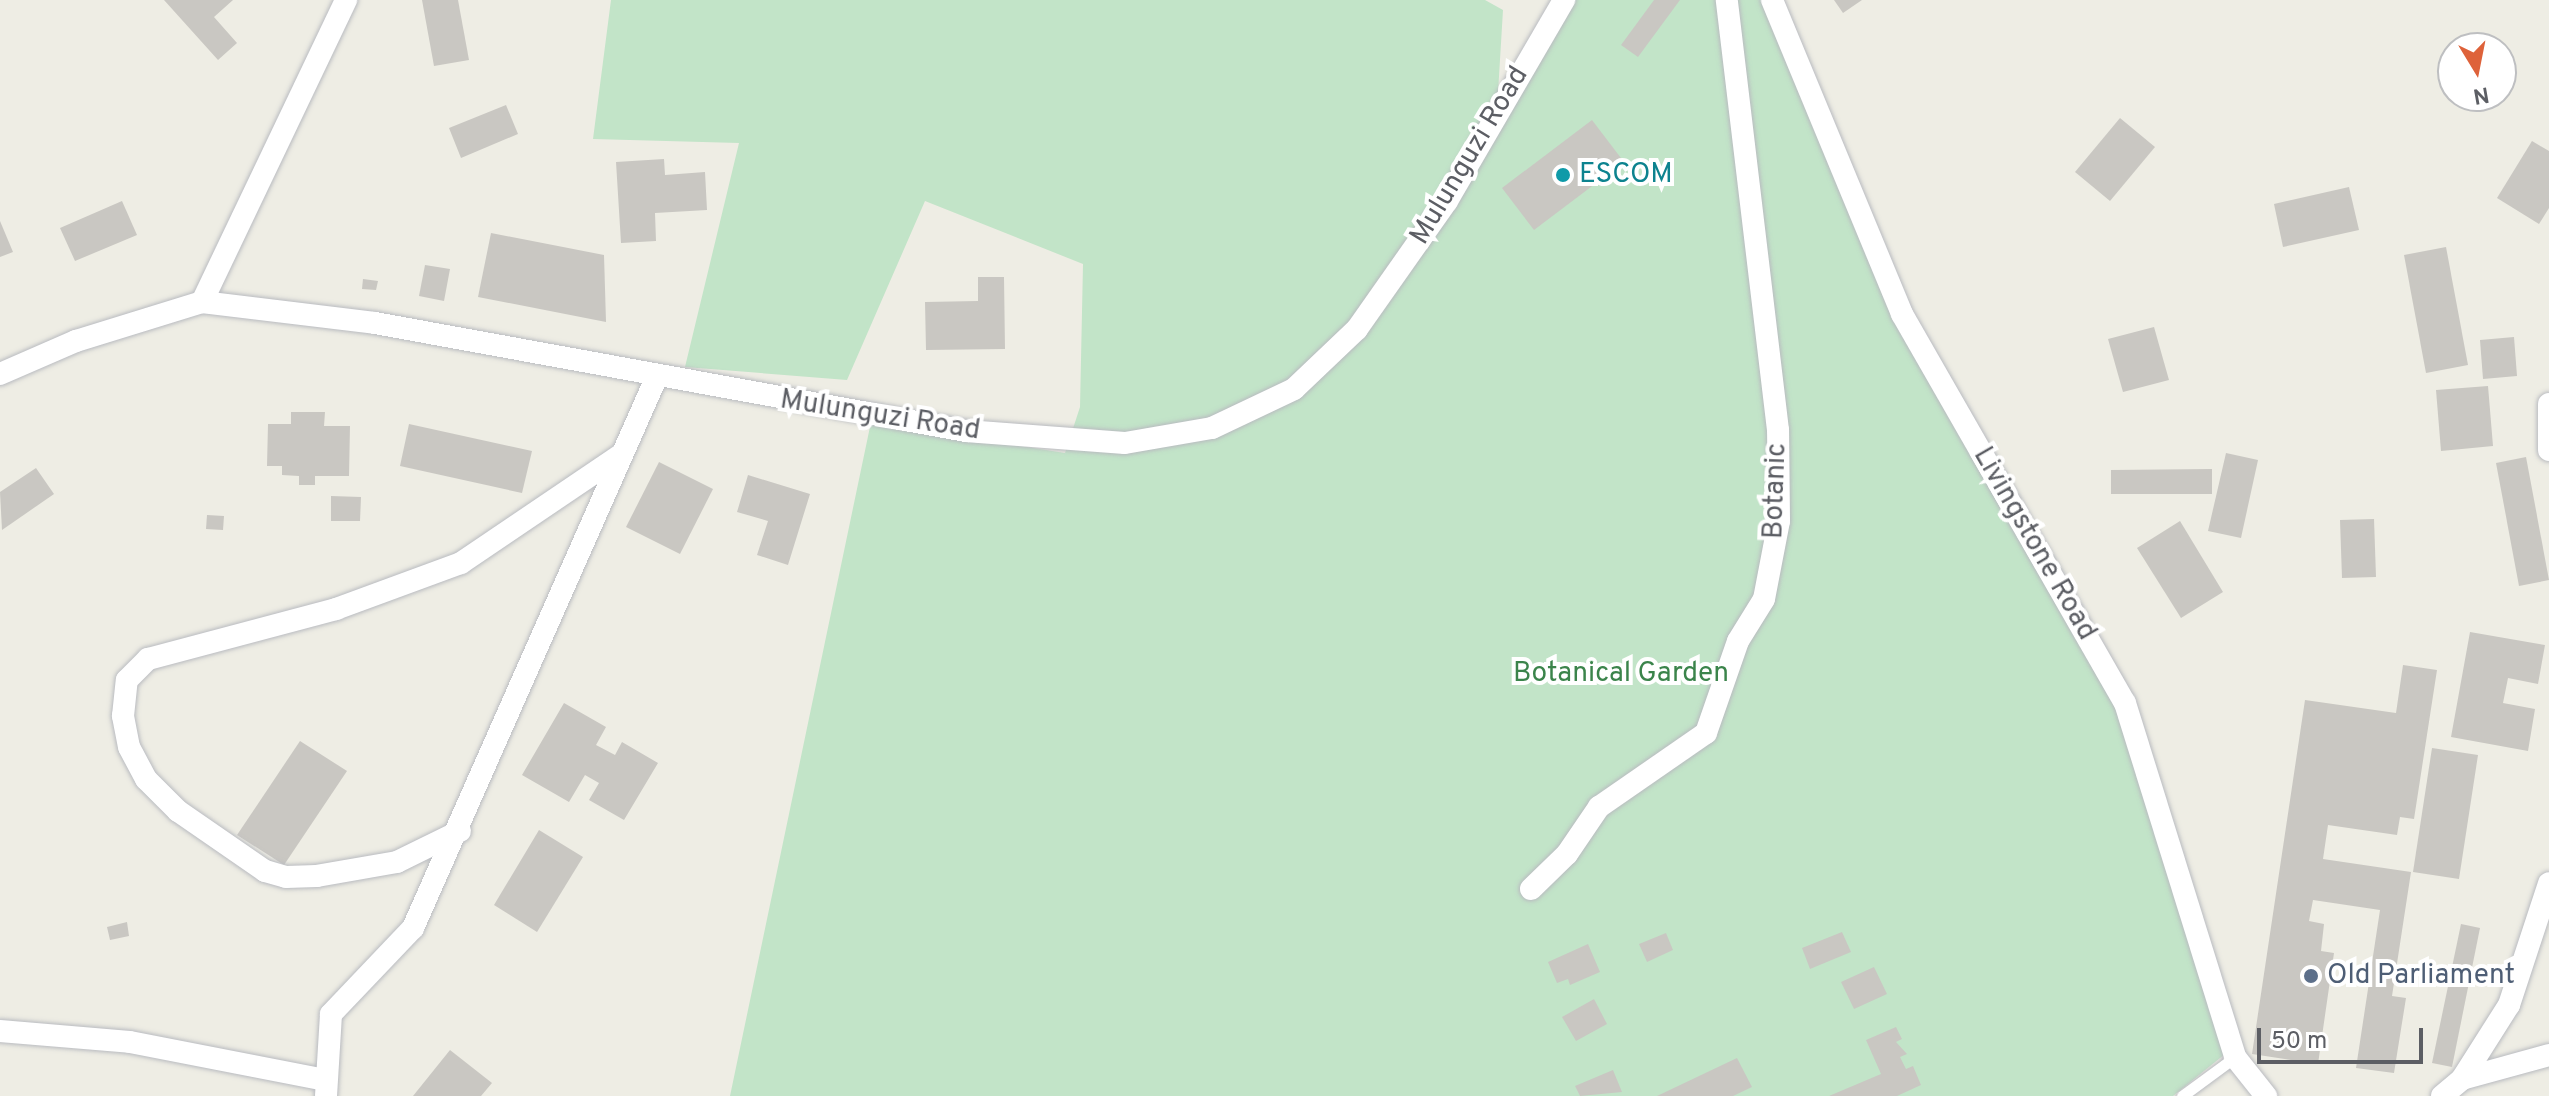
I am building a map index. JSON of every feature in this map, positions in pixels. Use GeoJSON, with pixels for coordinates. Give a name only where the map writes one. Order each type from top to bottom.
{"type":"FeatureCollection","features":[{"type":"Feature","properties":{"kind":"street"},"geometry":{"type":"LineString","coordinates":[[202,302],[346,0]]}},
{"type":"Feature","properties":{"kind":"street","name":"Mulunguzi Road"},"geometry":{"type":"LineString","coordinates":[[0,374],[76,341],[202,302],[375,323],[875,417],[1065,443],[1153,440],[1238,418],[1317,370],[1384,296],[1447,201],[1564,0]]}},
{"type":"Feature","properties":{"kind":"street","name":"Botanic"},"geometry":{"type":"LineString","coordinates":[[1531,889],[1567,854],[1599,807],[1706,733],[1733,653],[1764,599],[1779,521],[1778,430],[1727,0]]}},
{"type":"Feature","properties":{"kind":"street","name":"Livingstone Road"},"geometry":{"type":"LineString","coordinates":[[1772,0],[1902,314],[2128,710],[2235,1057],[2266,1096]]}},
{"type":"Feature","properties":{"kind":"street"},"geometry":{"type":"LineString","coordinates":[[0,1031],[130,1042],[326,1088],[331,1014],[413,928],[460,831],[657,376]]}},
{"type":"Feature","properties":{"kind":"street"},"geometry":{"type":"LineString","coordinates":[[2549,404],[2549,450]]}},
{"type":"Feature","properties":{"kind":"street"},"geometry":{"type":"LineString","coordinates":[[460,831],[397,862],[317,876],[286,877],[265,871],[178,811],[146,779],[129,747],[123,716],[127,680],[148,659],[336,609],[461,563],[622,454]]}},
{"type":"Feature","properties":{"kind":"street"},"geometry":{"type":"LineString","coordinates":[[2442,1096],[2462,1079],[2509,1005],[2549,883]]}},
{"type":"Feature","properties":{"kind":"street"},"geometry":{"type":"LineString","coordinates":[[2462,1079],[2549,1055]]}},
{"type":"Feature","properties":{"kind":"lane"},"geometry":{"type":"LineString","coordinates":[[2182,1096],[2235,1057]]}},
{"type":"Feature","properties":{"kind":"green space","name":"Botanical Garden"},"geometry":{"type":"Polygon","coordinates":[[[611,0],[1485,0],[1503,10],[1496,126],[1574,0],[1779,0],[1888,297],[2132,714],[2225,1054],[2173,1096],[730,1096],[871,422],[1065,453],[1080,407],[1083,264],[925,201],[847,380],[685,367],[739,143],[593,139],[611,0]]]}},
{"type":"Feature","properties":{"kind":"building"},"geometry":{"type":"Polygon","coordinates":[[[164,0],[233,0],[214,17],[237,43],[218,60],[164,0]]]}},
{"type":"Feature","properties":{"kind":"building"},"geometry":{"type":"Polygon","coordinates":[[[422,0],[458,0],[469,60],[434,66],[422,0]]]}},
{"type":"Feature","properties":{"kind":"building"},"geometry":{"type":"Polygon","coordinates":[[[1654,0],[1680,0],[1638,57],[1621,45],[1654,0]]]}},
{"type":"Feature","properties":{"kind":"building"},"geometry":{"type":"Polygon","coordinates":[[[1834,0],[1862,0],[1843,13],[1834,0]]]}},
{"type":"Feature","properties":{"kind":"building"},"geometry":{"type":"Polygon","coordinates":[[[506,105],[518,134],[461,158],[449,128],[506,105]]]}},
{"type":"Feature","properties":{"kind":"building"},"geometry":{"type":"Polygon","coordinates":[[[2120,118],[2155,147],[2110,201],[2075,172],[2120,118]]]}},
{"type":"Feature","properties":{"kind":"building","name":"ESCOM"},"geometry":{"type":"Polygon","coordinates":[[[1592,120],[1624,162],[1534,230],[1502,188],[1592,120]]]}},
{"type":"Feature","properties":{"kind":"building"},"geometry":{"type":"Polygon","coordinates":[[[2532,141],[2549,151],[2549,208],[2539,224],[2497,198],[2532,141]]]}},
{"type":"Feature","properties":{"kind":"building"},"geometry":{"type":"Polygon","coordinates":[[[664,159],[665,175],[705,172],[707,210],[655,213],[656,241],[621,243],[616,162],[664,159]]]}},
{"type":"Feature","properties":{"kind":"building"},"geometry":{"type":"Polygon","coordinates":[[[2349,187],[2359,230],[2283,247],[2274,204],[2349,187]]]}},
{"type":"Feature","properties":{"kind":"building"},"geometry":{"type":"Polygon","coordinates":[[[122,201],[137,235],[75,261],[60,228],[122,201]]]}},
{"type":"Feature","properties":{"kind":"building"},"geometry":{"type":"Polygon","coordinates":[[[0,221],[13,252],[0,257],[0,221]]]}},
{"type":"Feature","properties":{"kind":"building"},"geometry":{"type":"Polygon","coordinates":[[[491,233],[604,255],[606,322],[478,297],[491,233]]]}},
{"type":"Feature","properties":{"kind":"building"},"geometry":{"type":"Polygon","coordinates":[[[2446,247],[2468,365],[2426,373],[2404,255],[2446,247]]]}},
{"type":"Feature","properties":{"kind":"building"},"geometry":{"type":"Polygon","coordinates":[[[425,265],[450,269],[444,301],[419,296],[425,265]]]}},
{"type":"Feature","properties":{"kind":"building"},"geometry":{"type":"Polygon","coordinates":[[[978,277],[1004,277],[1005,349],[926,350],[925,302],[978,301],[978,277]]]}},
{"type":"Feature","properties":{"kind":"building"},"geometry":{"type":"Polygon","coordinates":[[[363,279],[378,281],[376,290],[362,289],[363,279]]]}},
{"type":"Feature","properties":{"kind":"building"},"geometry":{"type":"Polygon","coordinates":[[[2154,327],[2169,380],[2123,392],[2108,339],[2154,327]]]}},
{"type":"Feature","properties":{"kind":"building"},"geometry":{"type":"Polygon","coordinates":[[[2514,337],[2517,376],[2483,379],[2480,340],[2514,337]]]}},
{"type":"Feature","properties":{"kind":"building"},"geometry":{"type":"Polygon","coordinates":[[[2488,386],[2493,446],[2441,451],[2436,390],[2488,386]]]}},
{"type":"Feature","properties":{"kind":"building"},"geometry":{"type":"Polygon","coordinates":[[[291,412],[325,412],[324,426],[350,426],[349,476],[315,476],[315,485],[299,485],[299,476],[282,475],[282,466],[267,466],[268,424],[291,424],[291,412]]]}},
{"type":"Feature","properties":{"kind":"building"},"geometry":{"type":"Polygon","coordinates":[[[409,424],[532,451],[522,493],[400,466],[409,424]]]}},
{"type":"Feature","properties":{"kind":"building"},"geometry":{"type":"Polygon","coordinates":[[[2226,453],[2258,460],[2241,538],[2208,531],[2226,453]]]}},
{"type":"Feature","properties":{"kind":"building"},"geometry":{"type":"Polygon","coordinates":[[[2526,457],[2549,580],[2519,586],[2496,463],[2526,457]]]}},
{"type":"Feature","properties":{"kind":"building"},"geometry":{"type":"Polygon","coordinates":[[[659,462],[713,489],[680,554],[626,527],[659,462]]]}},
{"type":"Feature","properties":{"kind":"building"},"geometry":{"type":"Polygon","coordinates":[[[36,468],[54,494],[2,530],[0,492],[36,468]]]}},
{"type":"Feature","properties":{"kind":"building"},"geometry":{"type":"Polygon","coordinates":[[[2212,469],[2212,494],[2111,494],[2111,470],[2212,469]]]}},
{"type":"Feature","properties":{"kind":"building"},"geometry":{"type":"Polygon","coordinates":[[[748,475],[810,494],[788,565],[757,555],[768,521],[737,512],[748,475]]]}},
{"type":"Feature","properties":{"kind":"building"},"geometry":{"type":"Polygon","coordinates":[[[331,496],[361,497],[360,521],[331,521],[331,496]]]}},
{"type":"Feature","properties":{"kind":"building"},"geometry":{"type":"Polygon","coordinates":[[[207,515],[224,516],[223,530],[206,529],[207,515]]]}},
{"type":"Feature","properties":{"kind":"building"},"geometry":{"type":"Polygon","coordinates":[[[2374,519],[2376,577],[2342,578],[2340,520],[2374,519]]]}},
{"type":"Feature","properties":{"kind":"building"},"geometry":{"type":"Polygon","coordinates":[[[2180,521],[2223,592],[2181,618],[2137,548],[2180,521]]]}},
{"type":"Feature","properties":{"kind":"building"},"geometry":{"type":"Polygon","coordinates":[[[2470,632],[2545,645],[2538,684],[2508,678],[2503,703],[2535,709],[2528,751],[2451,737],[2470,632]]]}},
{"type":"Feature","properties":{"kind":"building"},"geometry":{"type":"Polygon","coordinates":[[[2403,665],[2437,670],[2414,819],[2400,817],[2397,835],[2328,825],[2323,859],[2411,872],[2392,996],[2406,998],[2394,1073],[2356,1068],[2380,910],[2313,900],[2309,921],[2324,924],[2321,951],[2334,953],[2318,1064],[2252,1054],[2305,700],[2396,713],[2403,665]]]}},
{"type":"Feature","properties":{"kind":"building"},"geometry":{"type":"Polygon","coordinates":[[[564,703],[606,727],[596,745],[615,755],[622,742],[658,763],[624,820],[589,800],[599,783],[585,775],[569,802],[522,775],[564,703]]]}},
{"type":"Feature","properties":{"kind":"building"},"geometry":{"type":"Polygon","coordinates":[[[300,741],[347,771],[284,865],[237,835],[300,741]]]}},
{"type":"Feature","properties":{"kind":"building"},"geometry":{"type":"Polygon","coordinates":[[[2432,748],[2478,755],[2459,879],[2413,872],[2432,748]]]}},
{"type":"Feature","properties":{"kind":"building"},"geometry":{"type":"Polygon","coordinates":[[[539,830],[583,857],[537,932],[494,905],[539,830]]]}},
{"type":"Feature","properties":{"kind":"building"},"geometry":{"type":"Polygon","coordinates":[[[127,922],[129,936],[110,940],[107,927],[127,922]]]}},
{"type":"Feature","properties":{"kind":"building"},"geometry":{"type":"Polygon","coordinates":[[[2461,924],[2480,928],[2452,1067],[2432,1063],[2461,924]]]}},
{"type":"Feature","properties":{"kind":"building"},"geometry":{"type":"Polygon","coordinates":[[[1842,932],[1851,952],[1810,969],[1802,948],[1842,932]]]}},
{"type":"Feature","properties":{"kind":"building"},"geometry":{"type":"Polygon","coordinates":[[[1666,933],[1673,950],[1647,962],[1639,944],[1666,933]]]}},
{"type":"Feature","properties":{"kind":"building"},"geometry":{"type":"Polygon","coordinates":[[[1588,944],[1600,972],[1570,985],[1568,979],[1557,983],[1548,962],[1588,944]]]}},
{"type":"Feature","properties":{"kind":"building"},"geometry":{"type":"Polygon","coordinates":[[[1874,967],[1887,994],[1854,1009],[1841,982],[1874,967]]]}},
{"type":"Feature","properties":{"kind":"building"},"geometry":{"type":"Polygon","coordinates":[[[1594,999],[1607,1024],[1576,1041],[1562,1017],[1594,999]]]}},
{"type":"Feature","properties":{"kind":"building"},"geometry":{"type":"Polygon","coordinates":[[[1896,1027],[1902,1039],[1896,1042],[1907,1054],[1900,1057],[1906,1069],[1913,1066],[1921,1085],[1897,1096],[1829,1096],[1881,1074],[1866,1040],[1896,1027]]]}},
{"type":"Feature","properties":{"kind":"building"},"geometry":{"type":"Polygon","coordinates":[[[450,1050],[492,1083],[481,1096],[413,1096],[450,1050]]]}},
{"type":"Feature","properties":{"kind":"building"},"geometry":{"type":"Polygon","coordinates":[[[1737,1058],[1752,1087],[1733,1096],[1657,1096],[1737,1058]]]}},
{"type":"Feature","properties":{"kind":"building"},"geometry":{"type":"Polygon","coordinates":[[[1613,1070],[1622,1092],[1580,1096],[1575,1086],[1613,1070]]]}},
{"type":"Feature","properties":{"kind":"place","name":"ESCOM"},"geometry":{"type":"Point","coordinates":[1563,175]}},
{"type":"Feature","properties":{"kind":"place","name":"Old Parliament"},"geometry":{"type":"Point","coordinates":[2311,976]}}]}
